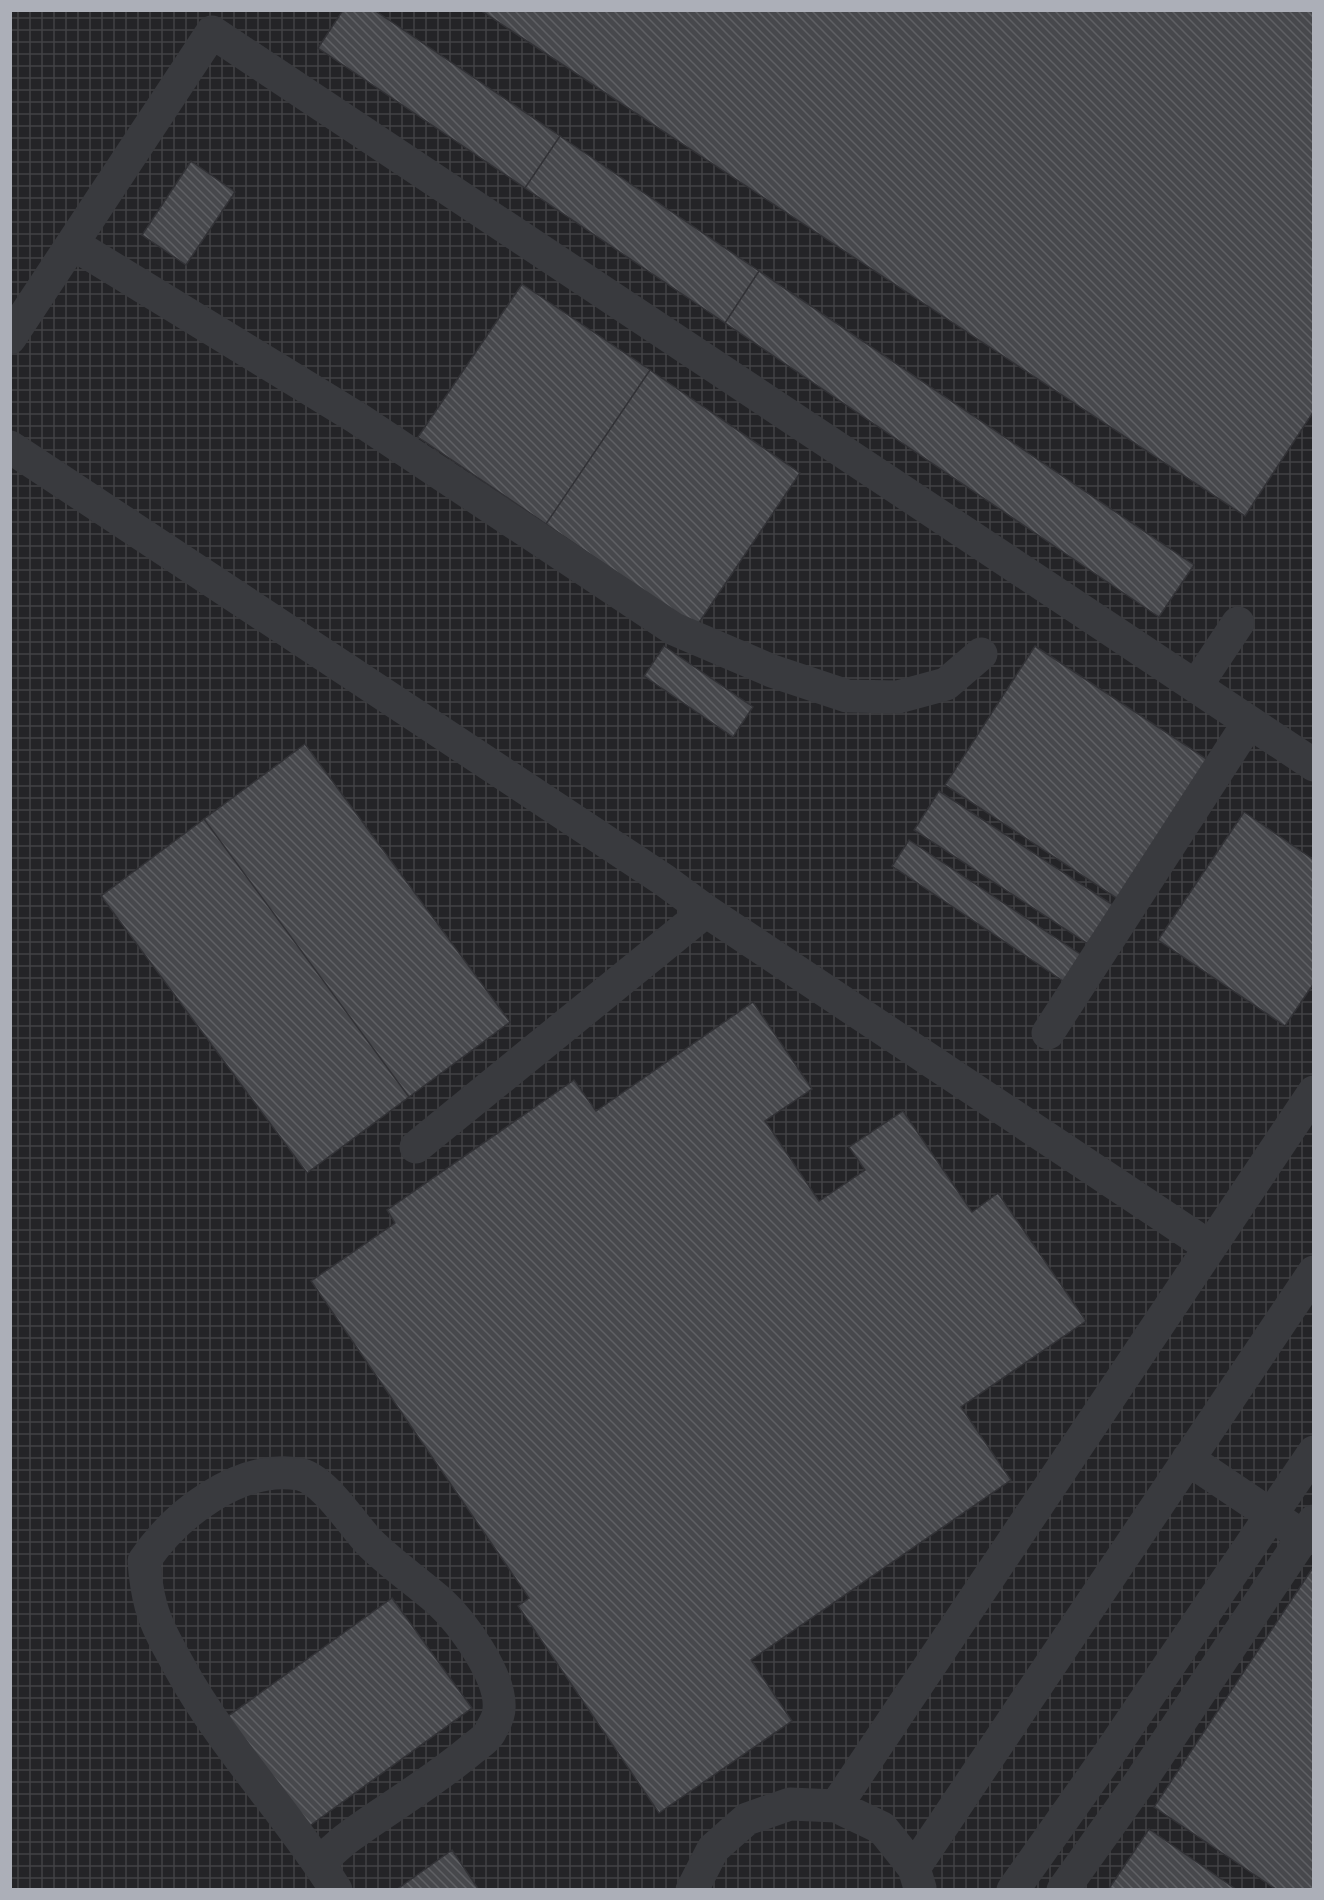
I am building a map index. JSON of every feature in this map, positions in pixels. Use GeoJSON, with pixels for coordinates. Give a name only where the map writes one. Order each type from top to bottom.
{"type":"FeatureCollection","features":[{"type":"Feature","properties":{"kind":"lane"},"geometry":{"type":"LineString","coordinates":[[10,338],[219,21],[1249,722],[1310,755]]}},
{"type":"Feature","properties":{"kind":"lane"},"geometry":{"type":"LineString","coordinates":[[73,244],[357,418],[674,629],[772,671],[847,696],[898,698],[946,684],[981,654]]}},
{"type":"Feature","properties":{"kind":"lane"},"geometry":{"type":"LineString","coordinates":[[10,447],[635,860],[706,910],[1210,1247]]}},
{"type":"Feature","properties":{"kind":"lane"},"geometry":{"type":"LineString","coordinates":[[1196,686],[1238,623]]}},
{"type":"Feature","properties":{"kind":"lane"},"geometry":{"type":"LineString","coordinates":[[1048,1033],[1249,722]]}},
{"type":"Feature","properties":{"kind":"lane"},"geometry":{"type":"LineString","coordinates":[[416,1147],[706,910]]}},
{"type":"Feature","properties":{"kind":"lane"},"geometry":{"type":"LineString","coordinates":[[836,1806],[1314,1092]]}},
{"type":"Feature","properties":{"kind":"lane"},"geometry":{"type":"LineString","coordinates":[[692,1890],[712,1849],[747,1819],[790,1804],[836,1806],[882,1828],[918,1879],[1188,1459],[1314,1272]]}},
{"type":"Feature","properties":{"kind":"lane"},"geometry":{"type":"LineString","coordinates":[[1013,1890],[1107,1757],[1314,1452]]}},
{"type":"Feature","properties":{"kind":"lane"},"geometry":{"type":"LineString","coordinates":[[1063,1890],[1310,1534],[1270,1515],[1188,1459]]}},
{"type":"Feature","properties":{"kind":"lane"},"geometry":{"type":"LineString","coordinates":[[273,1474],[300,1474],[319,1484],[386,1559],[440,1602],[474,1644],[497,1684],[499,1710],[490,1733],[453,1765],[347,1838],[327,1876],[212,1721],[185,1678],[163,1637],[151,1607],[144,1561],[158,1540],[221,1489],[273,1474]]}},
{"type":"Feature","properties":{"kind":"lane"},"geometry":{"type":"LineString","coordinates":[[1188,1637],[1222,1660]]}},
{"type":"Feature","properties":{"kind":"lane"},"geometry":{"type":"LineString","coordinates":[[1107,1757],[1140,1782]]}},
{"type":"Feature","properties":{"kind":"shaded area"},"geometry":{"type":"Polygon","coordinates":[[[11,11],[1313,11],[1313,1889],[11,1889],[11,11]]]}},
{"type":"Feature","properties":{"kind":"building"},"geometry":{"type":"Polygon","coordinates":[[[343,10],[374,10],[560,136],[525,188],[318,48],[343,10]]]}},
{"type":"Feature","properties":{"kind":"building"},"geometry":{"type":"Polygon","coordinates":[[[480,10],[1314,10],[1314,411],[1245,516],[480,10]]]}},
{"type":"Feature","properties":{"kind":"building"},"geometry":{"type":"Polygon","coordinates":[[[560,136],[759,271],[725,323],[525,188],[560,136]]]}},
{"type":"Feature","properties":{"kind":"building"},"geometry":{"type":"Polygon","coordinates":[[[191,161],[235,192],[186,265],[142,235],[191,161]]]}},
{"type":"Feature","properties":{"kind":"building"},"geometry":{"type":"Polygon","coordinates":[[[759,271],[1194,565],[1159,617],[725,323],[759,271]]]}},
{"type":"Feature","properties":{"kind":"building"},"geometry":{"type":"Polygon","coordinates":[[[522,284],[650,370],[546,524],[418,437],[522,284]]]}},
{"type":"Feature","properties":{"kind":"building"},"geometry":{"type":"Polygon","coordinates":[[[650,370],[800,473],[696,627],[546,524],[650,370]]]}},
{"type":"Feature","properties":{"kind":"building"},"geometry":{"type":"Polygon","coordinates":[[[664,646],[753,707],[733,737],[644,676],[664,646]]]}},
{"type":"Feature","properties":{"kind":"building"},"geometry":{"type":"Polygon","coordinates":[[[1035,646],[1214,764],[1124,903],[945,785],[1035,646]]]}},
{"type":"Feature","properties":{"kind":"building"},"geometry":{"type":"Polygon","coordinates":[[[305,744],[510,1022],[409,1097],[204,819],[305,744]]]}},
{"type":"Feature","properties":{"kind":"building"},"geometry":{"type":"Polygon","coordinates":[[[939,791],[1119,909],[1094,948],[914,830],[939,791]]]}},
{"type":"Feature","properties":{"kind":"building"},"geometry":{"type":"Polygon","coordinates":[[[1244,812],[1314,860],[1314,983],[1285,1026],[1158,940],[1244,812]]]}},
{"type":"Feature","properties":{"kind":"building"},"geometry":{"type":"Polygon","coordinates":[[[204,819],[409,1097],[307,1173],[101,896],[204,819]]]}},
{"type":"Feature","properties":{"kind":"building"},"geometry":{"type":"Polygon","coordinates":[[[909,840],[1086,958],[1069,985],[892,866],[909,840]]]}},
{"type":"Feature","properties":{"kind":"building"},"geometry":{"type":"Polygon","coordinates":[[[753,1002],[812,1089],[765,1121],[819,1201],[865,1170],[849,1147],[903,1111],[972,1212],[998,1193],[1086,1321],[961,1407],[1011,1480],[751,1660],[792,1721],[659,1813],[518,1606],[529,1598],[311,1281],[395,1223],[387,1210],[574,1080],[596,1111],[753,1002]]]}},
{"type":"Feature","properties":{"kind":"building"},"geometry":{"type":"Polygon","coordinates":[[[1312,1569],[1314,1570],[1314,1890],[1277,1890],[1154,1807],[1312,1569]]]}},
{"type":"Feature","properties":{"kind":"building"},"geometry":{"type":"Polygon","coordinates":[[[392,1598],[472,1708],[304,1830],[224,1719],[392,1598]]]}},
{"type":"Feature","properties":{"kind":"building"},"geometry":{"type":"Polygon","coordinates":[[[1149,1829],[1237,1890],[1108,1890],[1149,1829]]]}},
{"type":"Feature","properties":{"kind":"building"},"geometry":{"type":"Polygon","coordinates":[[[452,1850],[479,1890],[396,1890],[452,1850]]]}}]}
